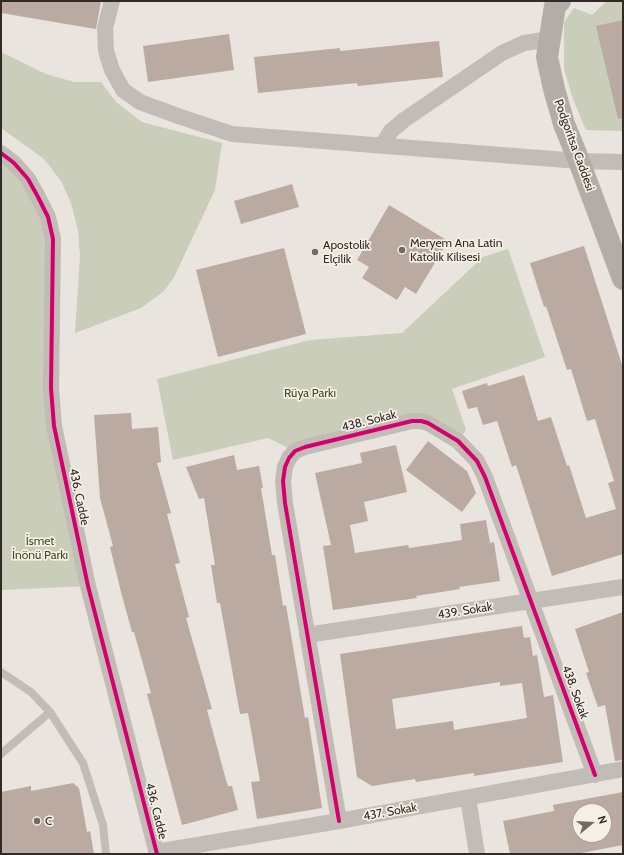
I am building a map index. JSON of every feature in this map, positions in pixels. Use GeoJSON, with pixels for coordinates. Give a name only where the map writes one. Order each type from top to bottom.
{"type":"FeatureCollection","features":[{"type":"Feature","properties":{"kind":"main road","name":"Podgoritsa Caddesi"},"geometry":{"type":"LineString","coordinates":[[552,3],[550,39],[547,56],[554,89],[564,124],[623,279]]}},
{"type":"Feature","properties":{"kind":"street"},"geometry":{"type":"LineString","coordinates":[[112,1],[105,28],[106,51],[112,70],[123,90],[140,102],[232,134],[579,161],[623,162]]}},
{"type":"Feature","properties":{"kind":"street"},"geometry":{"type":"LineString","coordinates":[[382,145],[391,131],[404,120],[502,54],[524,43],[550,39]]}},
{"type":"Feature","properties":{"kind":"street","name":"436. Cadde"},"geometry":{"type":"LineString","coordinates":[[1,153],[14,163],[28,179],[48,217],[53,239],[51,388],[54,426],[88,586],[156,853]]}},
{"type":"Feature","properties":{"kind":"street","name":"438. Sokak"},"geometry":{"type":"LineString","coordinates":[[339,821],[285,504],[283,481],[285,467],[289,458],[295,452],[305,447],[412,421],[421,421],[436,427],[458,442],[477,461],[485,477],[595,775]]}},
{"type":"Feature","properties":{"kind":"street","name":"439. Sokak"},"geometry":{"type":"LineString","coordinates":[[307,635],[623,586]]}},
{"type":"Feature","properties":{"kind":"street","name":"437. Sokak"},"geometry":{"type":"LineString","coordinates":[[156,853],[623,769]]}},
{"type":"Feature","properties":{"kind":"street"},"geometry":{"type":"LineString","coordinates":[[468,798],[477,854]]}},
{"type":"Feature","properties":{"kind":"lane"},"geometry":{"type":"LineString","coordinates":[[1,672],[31,692],[50,712],[83,763],[103,825],[106,854]]}},
{"type":"Feature","properties":{"kind":"lane"},"geometry":{"type":"LineString","coordinates":[[1,754],[50,712]]}},
{"type":"Feature","properties":{"kind":"green space"},"geometry":{"type":"Polygon","coordinates":[[[607,1],[623,1],[623,131],[586,130],[573,99],[564,69],[564,22],[574,8],[592,15],[607,1]]]}},
{"type":"Feature","properties":{"kind":"green space"},"geometry":{"type":"Polygon","coordinates":[[[1,52],[46,74],[74,82],[101,82],[116,102],[142,122],[222,143],[215,190],[174,277],[164,291],[141,308],[75,333],[80,256],[78,230],[71,203],[61,181],[44,159],[1,128],[1,52]]]}},
{"type":"Feature","properties":{"kind":"green space","name":"İsmet İnönü Parkı"},"geometry":{"type":"Polygon","coordinates":[[[1,153],[48,217],[51,388],[88,586],[1,590],[1,153]]]}},
{"type":"Feature","properties":{"kind":"green space","name":"Rüya Parkı"},"geometry":{"type":"Polygon","coordinates":[[[508,249],[545,357],[452,389],[466,430],[458,441],[428,423],[295,451],[268,438],[173,460],[157,379],[310,340],[402,333],[483,257],[508,249]]]}},
{"type":"Feature","properties":{"kind":"building"},"geometry":{"type":"Polygon","coordinates":[[[1,1],[101,1],[96,29],[1,13],[1,1]]]}},
{"type":"Feature","properties":{"kind":"building"},"geometry":{"type":"Polygon","coordinates":[[[623,20],[623,118],[618,119],[596,26],[623,20]]]}},
{"type":"Feature","properties":{"kind":"building"},"geometry":{"type":"Polygon","coordinates":[[[229,34],[234,70],[148,82],[143,46],[229,34]]]}},
{"type":"Feature","properties":{"kind":"building"},"geometry":{"type":"Polygon","coordinates":[[[439,41],[443,77],[358,86],[357,83],[258,93],[254,57],[340,48],[340,51],[439,41]]]}},
{"type":"Feature","properties":{"kind":"building"},"geometry":{"type":"Polygon","coordinates":[[[292,184],[299,207],[241,224],[234,201],[292,184]]]}},
{"type":"Feature","properties":{"kind":"building","name":"Meryem Ana Latin Katolik Kilisesi"},"geometry":{"type":"Polygon","coordinates":[[[389,205],[448,241],[416,294],[405,287],[397,300],[362,278],[369,267],[357,260],[389,205]]]}},
{"type":"Feature","properties":{"kind":"building"},"geometry":{"type":"Polygon","coordinates":[[[584,246],[623,368],[623,554],[552,576],[516,465],[512,467],[497,421],[483,425],[477,407],[468,409],[462,391],[487,383],[488,386],[524,375],[538,421],[551,417],[567,466],[569,465],[586,518],[616,509],[608,483],[614,481],[595,419],[587,421],[571,369],[567,370],[530,263],[584,246]]]}},
{"type":"Feature","properties":{"kind":"building"},"geometry":{"type":"Polygon","coordinates":[[[284,248],[306,334],[218,357],[196,270],[284,248]]]}},
{"type":"Feature","properties":{"kind":"building"},"geometry":{"type":"Polygon","coordinates":[[[131,413],[132,429],[158,427],[161,462],[157,463],[171,513],[167,514],[180,563],[175,564],[189,617],[186,618],[212,709],[207,710],[226,780],[228,786],[232,786],[238,810],[182,825],[147,694],[151,693],[121,592],[110,547],[113,546],[100,498],[94,415],[131,413]]]}},
{"type":"Feature","properties":{"kind":"building"},"geometry":{"type":"Polygon","coordinates":[[[428,441],[467,471],[476,493],[462,512],[406,470],[428,441]]]}},
{"type":"Feature","properties":{"kind":"building"},"geometry":{"type":"Polygon","coordinates":[[[396,445],[407,492],[364,502],[368,521],[350,525],[355,553],[408,545],[409,548],[462,540],[460,524],[486,520],[490,543],[494,542],[500,581],[459,587],[460,589],[416,596],[417,598],[333,610],[323,546],[331,545],[315,473],[362,463],[360,453],[396,445]]]}},
{"type":"Feature","properties":{"kind":"building"},"geometry":{"type":"Polygon","coordinates":[[[234,455],[237,470],[259,466],[263,488],[261,488],[272,555],[275,555],[283,606],[286,605],[305,718],[308,717],[322,808],[257,819],[251,782],[260,781],[248,713],[240,714],[220,603],[217,603],[211,565],[215,565],[204,498],[199,499],[186,467],[234,455]]]}},
{"type":"Feature","properties":{"kind":"building"},"geometry":{"type":"Polygon","coordinates":[[[623,612],[623,760],[615,761],[605,705],[598,707],[586,673],[589,672],[575,629],[623,612]]]}},
{"type":"Feature","properties":{"kind":"building"},"geometry":{"type":"Polygon","coordinates":[[[522,626],[524,638],[530,637],[533,656],[537,655],[544,697],[553,695],[563,762],[474,776],[474,773],[416,782],[415,779],[372,786],[357,777],[340,654],[522,626]],[[500,682],[392,699],[396,729],[453,721],[454,730],[527,718],[522,683],[500,686],[500,682]]]}},
{"type":"Feature","properties":{"kind":"building","name":"C"},"geometry":{"type":"Polygon","coordinates":[[[73,783],[79,788],[87,832],[90,831],[94,854],[1,854],[1,792],[31,786],[31,791],[73,783]]]}},
{"type":"Feature","properties":{"kind":"building"},"geometry":{"type":"Polygon","coordinates":[[[623,792],[623,845],[576,854],[510,854],[503,821],[554,811],[553,805],[623,792]]]}},
{"type":"Feature","properties":{"kind":"cycle path"},"geometry":{"type":"LineString","coordinates":[[1,153],[14,163],[28,179],[48,217],[53,239],[51,388],[54,426],[88,586],[157,854]]}},
{"type":"Feature","properties":{"kind":"cycle path"},"geometry":{"type":"LineString","coordinates":[[339,821],[285,503],[283,481],[285,467],[289,458],[295,451],[305,447],[412,421],[428,423],[458,441],[477,461],[485,477],[595,775]]}},
{"type":"Feature","properties":{"kind":"place","name":"Meryem Ana Latin Katolik Kilisesi"},"geometry":{"type":"Point","coordinates":[402,250]}},
{"type":"Feature","properties":{"kind":"place","name":"Apostolik Elçilik"},"geometry":{"type":"Point","coordinates":[315,252]}},
{"type":"Feature","properties":{"kind":"place","name":"C"},"geometry":{"type":"Point","coordinates":[37,821]}}]}
